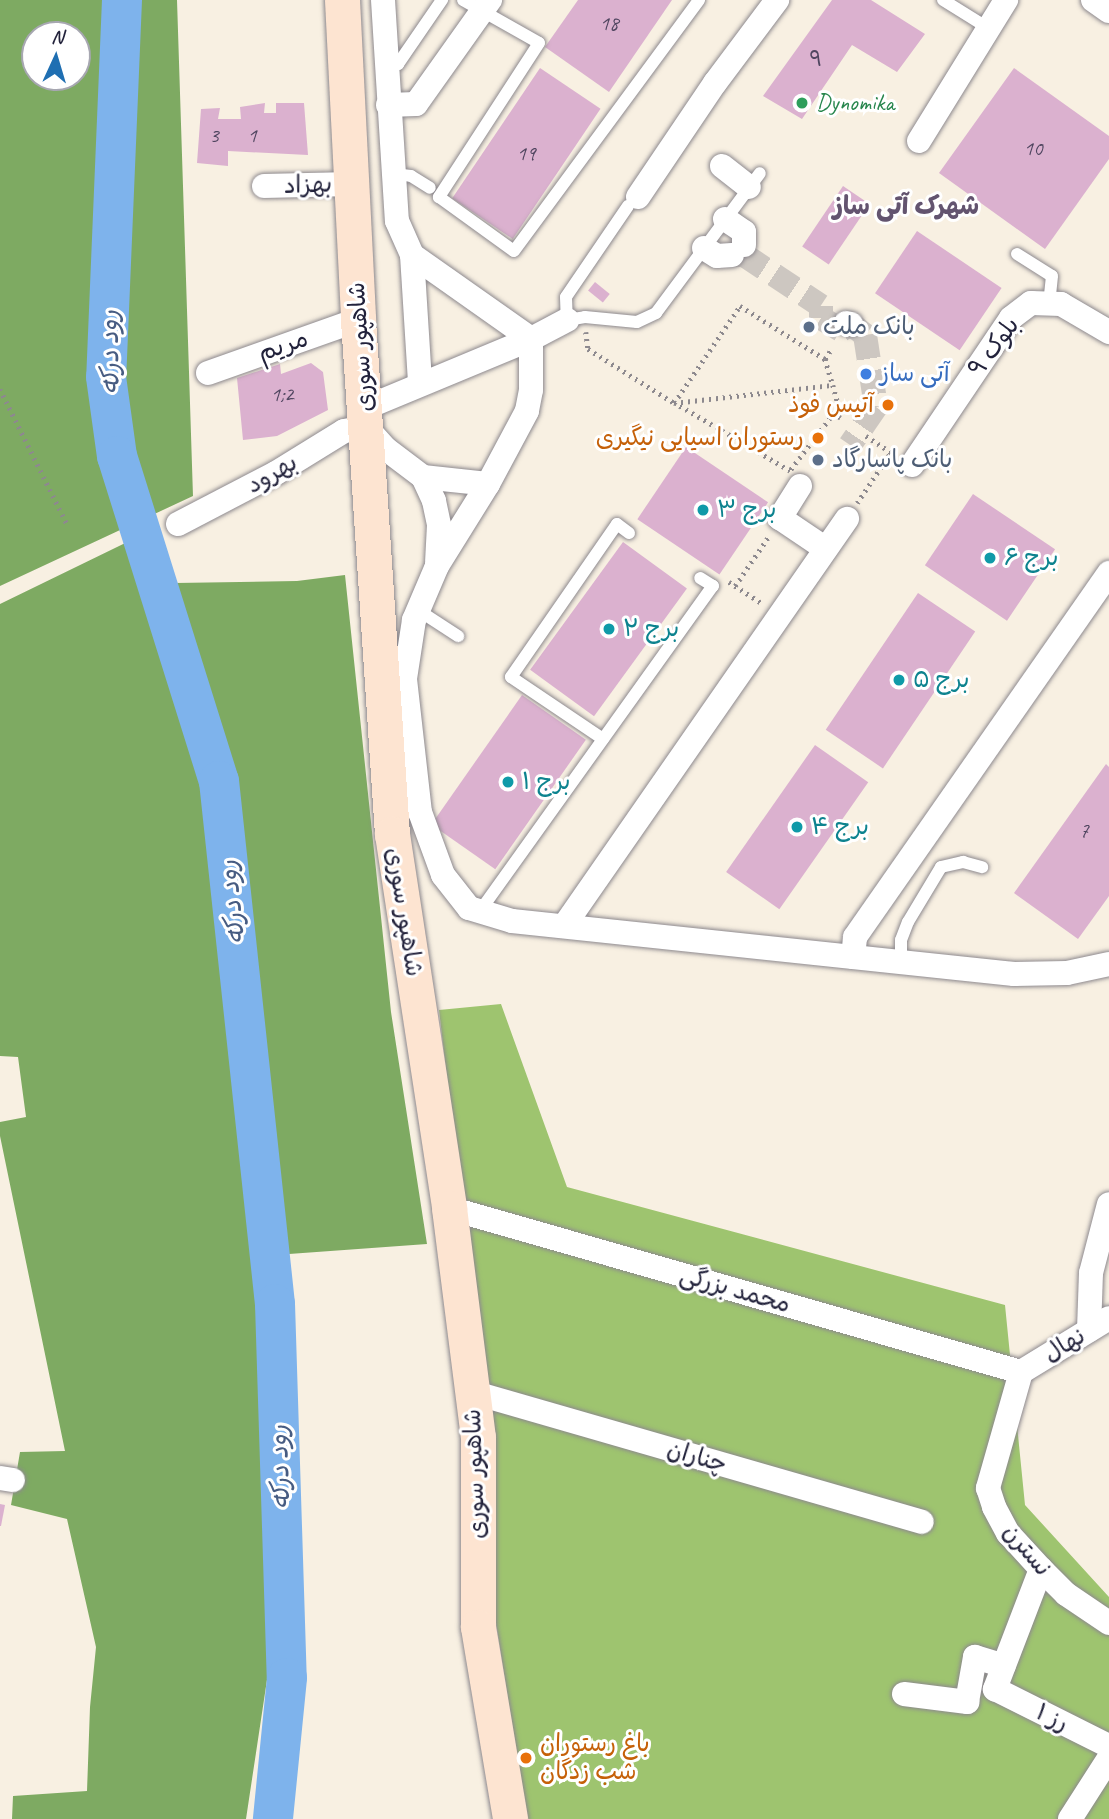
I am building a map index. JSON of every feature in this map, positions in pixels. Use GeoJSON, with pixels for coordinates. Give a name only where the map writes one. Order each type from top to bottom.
{"type":"FeatureCollection","features":[{"type":"Feature","properties":{"kind":"street","name":"شاهپور سوری"},"geometry":{"type":"LineString","coordinates":[[342,0],[358,320],[392,834],[449,1208],[478,1437],[478,1627],[510,1819]]}},
{"type":"Feature","properties":{"kind":"street"},"geometry":{"type":"LineString","coordinates":[[383,0],[392,174],[397,221],[412,255],[420,382]]}},
{"type":"Feature","properties":{"kind":"street"},"geometry":{"type":"LineString","coordinates":[[633,202],[690,140],[777,0]]}},
{"type":"Feature","properties":{"kind":"street"},"geometry":{"type":"LineString","coordinates":[[919,141],[1006,0]]}},
{"type":"Feature","properties":{"kind":"street"},"geometry":{"type":"LineString","coordinates":[[1093,0],[1109,11]]}},
{"type":"Feature","properties":{"kind":"street"},"geometry":{"type":"LineString","coordinates":[[388,105],[416,104],[479,4]]}},
{"type":"Feature","properties":{"kind":"street"},"geometry":{"type":"LineString","coordinates":[[722,166],[754,180]]}},
{"type":"Feature","properties":{"kind":"street","name":"بهزاد"},"geometry":{"type":"LineString","coordinates":[[264,186],[351,184]]}},
{"type":"Feature","properties":{"kind":"street"},"geometry":{"type":"LineString","coordinates":[[704,248],[717,256],[738,250],[744,232],[725,219]]}},
{"type":"Feature","properties":{"kind":"street"},"geometry":{"type":"LineString","coordinates":[[412,255],[531,339],[531,390],[527,411],[488,484],[437,566],[418,610],[405,679],[420,812],[443,875],[469,908],[512,921],[1014,975],[1067,973],[1109,964]]}},
{"type":"Feature","properties":{"kind":"street","name":"بلوک ۹"},"geometry":{"type":"LineString","coordinates":[[912,466],[1011,318],[1031,303],[1061,304],[1109,332]]}},
{"type":"Feature","properties":{"kind":"street","name":"بهرود"},"geometry":{"type":"LineString","coordinates":[[178,524],[276,473],[420,382],[576,319]]}},
{"type":"Feature","properties":{"kind":"street","name":"مریم"},"geometry":{"type":"LineString","coordinates":[[208,373],[358,320]]}},
{"type":"Feature","properties":{"kind":"street"},"geometry":{"type":"LineString","coordinates":[[365,418],[386,449],[423,477],[434,501],[439,525],[437,566]]}},
{"type":"Feature","properties":{"kind":"street"},"geometry":{"type":"LineString","coordinates":[[423,477],[488,484]]}},
{"type":"Feature","properties":{"kind":"street"},"geometry":{"type":"LineString","coordinates":[[800,486],[780,518],[826,549]]}},
{"type":"Feature","properties":{"kind":"street"},"geometry":{"type":"LineString","coordinates":[[564,926],[638,815],[847,519]]}},
{"type":"Feature","properties":{"kind":"street"},"geometry":{"type":"LineString","coordinates":[[853,957],[855,937],[1109,573]]}},
{"type":"Feature","properties":{"kind":"street"},"geometry":{"type":"LineString","coordinates":[[1099,1324],[1091,1273],[1109,1204]]}},
{"type":"Feature","properties":{"kind":"street","name":"محمد بزرگی"},"geometry":{"type":"LineString","coordinates":[[449,1208],[1021,1372]]}},
{"type":"Feature","properties":{"kind":"street","name":"نهال"},"geometry":{"type":"LineString","coordinates":[[1021,1372],[1099,1324]]}},
{"type":"Feature","properties":{"kind":"street","name":"نسترن"},"geometry":{"type":"LineString","coordinates":[[1021,1372],[988,1488],[994,1507],[1008,1533],[1041,1569],[1066,1594],[1109,1623]]}},
{"type":"Feature","properties":{"kind":"street","name":"چناران"},"geometry":{"type":"LineString","coordinates":[[472,1392],[922,1522]]}},
{"type":"Feature","properties":{"kind":"street"},"geometry":{"type":"LineString","coordinates":[[904,1694],[967,1702],[975,1657],[1004,1666],[1041,1569]]}},
{"type":"Feature","properties":{"kind":"street","name":"رز ۱"},"geometry":{"type":"LineString","coordinates":[[1004,1666],[995,1689],[1109,1746]]}},
{"type":"Feature","properties":{"kind":"street"},"geometry":{"type":"LineString","coordinates":[[1070,1819],[1109,1758]]}},
{"type":"Feature","properties":{"kind":"lane"},"geometry":{"type":"LineString","coordinates":[[386,68],[398,64],[442,0]]}},
{"type":"Feature","properties":{"kind":"lane"},"geometry":{"type":"LineString","coordinates":[[479,4],[538,43],[439,197],[514,251],[699,0]]}},
{"type":"Feature","properties":{"kind":"lane"},"geometry":{"type":"LineString","coordinates":[[943,0],[988,28]]}},
{"type":"Feature","properties":{"kind":"lane"},"geometry":{"type":"LineString","coordinates":[[392,174],[411,176],[430,188]]}},
{"type":"Feature","properties":{"kind":"lane"},"geometry":{"type":"LineString","coordinates":[[633,202],[566,298],[576,319],[638,322],[656,313],[754,180]]}},
{"type":"Feature","properties":{"kind":"lane"},"geometry":{"type":"LineString","coordinates":[[1017,254],[1052,276],[1049,304]]}},
{"type":"Feature","properties":{"kind":"lane"},"geometry":{"type":"LineString","coordinates":[[603,739],[511,677],[617,524],[629,533]]}},
{"type":"Feature","properties":{"kind":"lane"},"geometry":{"type":"LineString","coordinates":[[480,911],[713,586],[700,578]]}},
{"type":"Feature","properties":{"kind":"lane"},"geometry":{"type":"LineString","coordinates":[[418,610],[458,636]]}},
{"type":"Feature","properties":{"kind":"lane"},"geometry":{"type":"LineString","coordinates":[[901,962],[901,940],[908,922],[942,867],[963,862],[982,867]]}},
{"type":"Feature","properties":{"kind":"path"},"geometry":{"type":"LineString","coordinates":[[576,319],[588,349],[674,403],[790,471],[839,407],[825,359],[740,306],[674,403]]}},
{"type":"Feature","properties":{"kind":"path"},"geometry":{"type":"LineString","coordinates":[[825,359],[832,348]]}},
{"type":"Feature","properties":{"kind":"path"},"geometry":{"type":"LineString","coordinates":[[674,403],[834,385]]}},
{"type":"Feature","properties":{"kind":"path"},"geometry":{"type":"LineString","coordinates":[[0,388],[68,526]]}},
{"type":"Feature","properties":{"kind":"path"},"geometry":{"type":"LineString","coordinates":[[833,413],[841,418]]}},
{"type":"Feature","properties":{"kind":"path"},"geometry":{"type":"LineString","coordinates":[[866,436],[912,466]]}},
{"type":"Feature","properties":{"kind":"path"},"geometry":{"type":"LineString","coordinates":[[847,519],[891,452]]}},
{"type":"Feature","properties":{"kind":"path"},"geometry":{"type":"LineString","coordinates":[[766,540],[733,585],[780,615]]}},
{"type":"Feature","properties":{"kind":"green space"},"geometry":{"type":"Polygon","coordinates":[[[0,0],[177,0],[193,496],[0,586],[0,0]]]}},
{"type":"Feature","properties":{"kind":"green space"},"geometry":{"type":"Polygon","coordinates":[[[154,529],[175,583],[297,581],[345,575],[391,1012],[427,1244],[289,1254],[254,1260],[273,1640],[246,1819],[12,1819],[13,1796],[87,1791],[90,1707],[96,1647],[67,1519],[11,1505],[20,1452],[65,1451],[0,1136],[0,1122],[26,1117],[18,1057],[0,1056],[0,604],[154,529]]]}},
{"type":"Feature","properties":{"kind":"green space"},"geometry":{"type":"Polygon","coordinates":[[[501,1004],[567,1187],[1005,1305],[1025,1505],[1109,1597],[1109,1819],[527,1819],[492,1597],[478,1340],[439,1010],[501,1004]]]}},
{"type":"Feature","properties":{"kind":"building"},"geometry":{"type":"Polygon","coordinates":[[[578,0],[672,0],[609,92],[545,47],[578,0]]]}},
{"type":"Feature","properties":{"kind":"building"},"geometry":{"type":"Polygon","coordinates":[[[832,0],[871,0],[925,34],[897,72],[852,45],[802,119],[763,96],[832,0]]]}},
{"type":"Feature","properties":{"kind":"building"},"geometry":{"type":"Polygon","coordinates":[[[540,68],[601,109],[513,239],[452,198],[540,68]]]}},
{"type":"Feature","properties":{"kind":"building"},"geometry":{"type":"Polygon","coordinates":[[[1014,68],[1109,136],[1109,159],[1045,249],[939,173],[1014,68]]]}},
{"type":"Feature","properties":{"kind":"building"},"geometry":{"type":"Polygon","coordinates":[[[265,103],[264,113],[276,113],[276,103],[304,103],[308,155],[228,151],[228,166],[197,163],[201,109],[220,108],[218,119],[241,119],[240,107],[265,103]]]}},
{"type":"Feature","properties":{"kind":"building"},"geometry":{"type":"Polygon","coordinates":[[[843,186],[870,204],[829,264],[802,247],[843,186]]]}},
{"type":"Feature","properties":{"kind":"building"},"geometry":{"type":"Polygon","coordinates":[[[917,231],[1002,288],[960,350],[875,293],[917,231]]]}},
{"type":"Feature","properties":{"kind":"building"},"geometry":{"type":"Polygon","coordinates":[[[595,282],[610,294],[603,303],[588,291],[595,282]]]}},
{"type":"Feature","properties":{"kind":"building"},"geometry":{"type":"Polygon","coordinates":[[[311,363],[323,372],[328,410],[277,436],[243,440],[237,378],[280,364],[281,374],[311,363]]]}},
{"type":"Feature","properties":{"kind":"building","name":"برج ۳"},"geometry":{"type":"Polygon","coordinates":[[[686,447],[768,502],[719,574],[637,519],[686,447]]]}},
{"type":"Feature","properties":{"kind":"building","name":"برج ۶"},"geometry":{"type":"Polygon","coordinates":[[[973,494],[1055,549],[1007,621],[925,565],[973,494]]]}},
{"type":"Feature","properties":{"kind":"building","name":"برج ۲"},"geometry":{"type":"Polygon","coordinates":[[[623,542],[687,588],[594,716],[530,670],[623,542]]]}},
{"type":"Feature","properties":{"kind":"building","name":"برج ۵"},"geometry":{"type":"Polygon","coordinates":[[[918,593],[975,632],[883,768],[826,730],[918,593]]]}},
{"type":"Feature","properties":{"kind":"building","name":"برج ۱"},"geometry":{"type":"Polygon","coordinates":[[[522,695],[586,740],[495,869],[431,824],[522,695]]]}},
{"type":"Feature","properties":{"kind":"building","name":"برج ۴"},"geometry":{"type":"Polygon","coordinates":[[[815,745],[868,782],[779,909],[726,872],[815,745]]]}},
{"type":"Feature","properties":{"kind":"building"},"geometry":{"type":"Polygon","coordinates":[[[1106,764],[1109,767],[1109,896],[1078,939],[1014,893],[1106,764]]]}},
{"type":"Feature","properties":{"kind":"building"},"geometry":{"type":"Polygon","coordinates":[[[0,1504],[5,1505],[1,1526],[0,1526],[0,1504]]]}},
{"type":"Feature","properties":{"kind":"waterway","name":"رود درکه"},"geometry":{"type":"LineString","coordinates":[[122,0],[106,377],[117,456],[219,781],[275,1304],[287,1678],[273,1819]]}},
{"type":"Feature","properties":{"kind":"tunnel"},"geometry":{"type":"LineString","coordinates":[[732,255],[744,255],[821,306],[821,318],[841,330],[851,324],[865,335],[876,407],[850,445]]}},
{"type":"Feature","properties":{"kind":"place","name":"Dynomika"},"geometry":{"type":"Point","coordinates":[802,103]}},
{"type":"Feature","properties":{"kind":"place","name":"بانک ملت"},"geometry":{"type":"Point","coordinates":[809,327]}},
{"type":"Feature","properties":{"kind":"place","name":"آتی ساز"},"geometry":{"type":"Point","coordinates":[866,374]}},
{"type":"Feature","properties":{"kind":"place","name":"آتیس فوذ"},"geometry":{"type":"Point","coordinates":[888,405]}},
{"type":"Feature","properties":{"kind":"place","name":"رستوران اسیایی نیگیری"},"geometry":{"type":"Point","coordinates":[818,438]}},
{"type":"Feature","properties":{"kind":"place","name":"بانک پاسارگاد"},"geometry":{"type":"Point","coordinates":[818,460]}},
{"type":"Feature","properties":{"kind":"place","name":"برج ۳"},"geometry":{"type":"Point","coordinates":[703,510]}},
{"type":"Feature","properties":{"kind":"place","name":"برج ۶"},"geometry":{"type":"Point","coordinates":[990,558]}},
{"type":"Feature","properties":{"kind":"place","name":"برج ۲"},"geometry":{"type":"Point","coordinates":[609,629]}},
{"type":"Feature","properties":{"kind":"place","name":"برج ۵"},"geometry":{"type":"Point","coordinates":[899,680]}},
{"type":"Feature","properties":{"kind":"place","name":"برج ۱"},"geometry":{"type":"Point","coordinates":[508,782]}},
{"type":"Feature","properties":{"kind":"place","name":"برج ۴"},"geometry":{"type":"Point","coordinates":[797,827]}},
{"type":"Feature","properties":{"kind":"place","name":"باغ رستوران شب زدگان"},"geometry":{"type":"Point","coordinates":[526,1758]}},
{"type":"Feature","properties":{"kind":"district","name":"شهرک آتی ساز"},"geometry":{"type":"Point","coordinates":[906,206]}}]}
